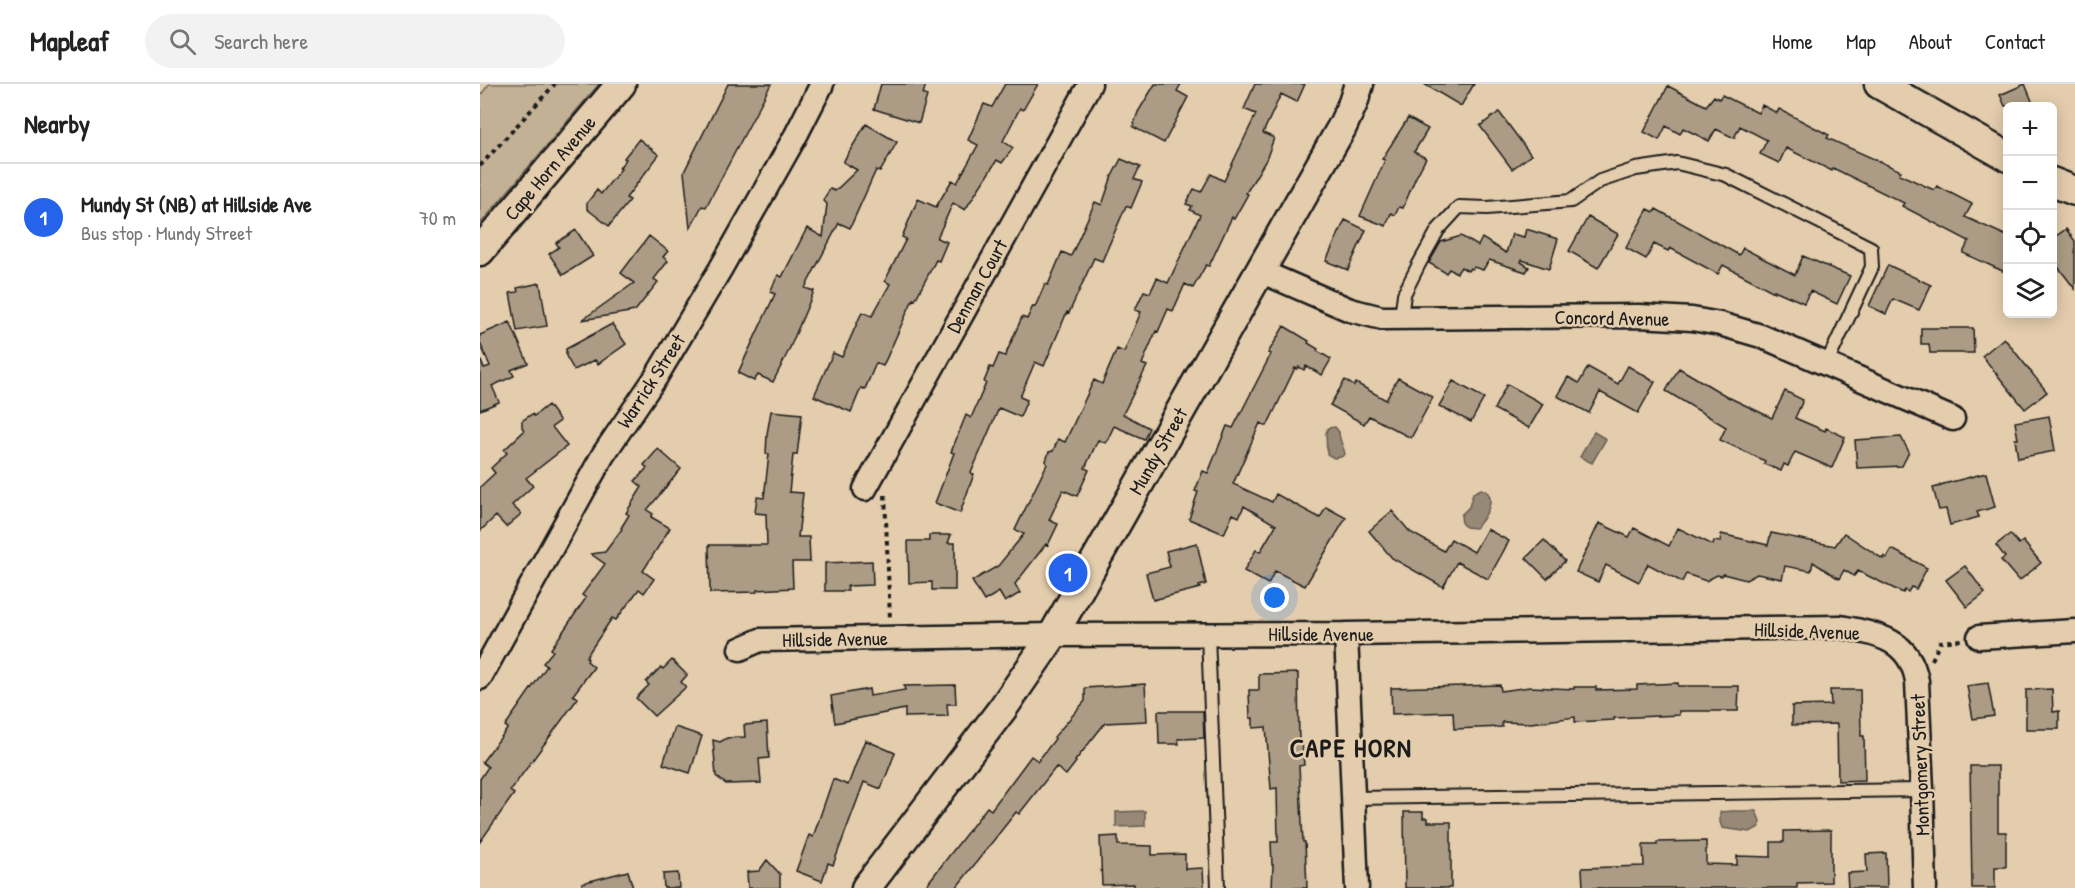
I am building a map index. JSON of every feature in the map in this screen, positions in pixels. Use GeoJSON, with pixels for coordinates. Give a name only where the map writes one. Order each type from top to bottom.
{"type":"FeatureCollection","features":[{"type":"Feature","properties":{"kind":"street","name":"Cape Horn Avenue"},"geometry":{"type":"LineString","coordinates":[[480,251],[621,84]]}},
{"type":"Feature","properties":{"kind":"street","name":"Warrick Street"},"geometry":{"type":"LineString","coordinates":[[480,678],[603,455],[656,376],[721,268],[795,137],[822,84]]}},
{"type":"Feature","properties":{"kind":"street","name":"Denman Court"},"geometry":{"type":"LineString","coordinates":[[874,489],[1090,84]]}},
{"type":"Feature","properties":{"kind":"street","name":"Mundy Street"},"geometry":{"type":"LineString","coordinates":[[866,888],[1003,708],[1053,635],[1344,123],[1359,84]]}},
{"type":"Feature","properties":{"kind":"street"},"geometry":{"type":"LineString","coordinates":[[1879,84],[2005,156]]}},
{"type":"Feature","properties":{"kind":"street"},"geometry":{"type":"LineString","coordinates":[[2057,184],[2075,191]]}},
{"type":"Feature","properties":{"kind":"street","name":"Concord Avenue"},"geometry":{"type":"LineString","coordinates":[[1260,271],[1350,310],[1382,318],[1639,316],[1692,320],[1741,329],[1953,418]]}},
{"type":"Feature","properties":{"kind":"street","name":"Hillside Avenue"},"geometry":{"type":"LineString","coordinates":[[740,649],[760,640],[1840,627],[1869,633],[1901,647]]}},
{"type":"Feature","properties":{"kind":"street"},"geometry":{"type":"LineString","coordinates":[[1979,637],[2075,631]]}},
{"type":"Feature","properties":{"kind":"street"},"geometry":{"type":"LineString","coordinates":[[1346,634],[1357,888]]}},
{"type":"Feature","properties":{"kind":"street","name":"Montgomery Street"},"geometry":{"type":"LineString","coordinates":[[1901,647],[1914,666],[1917,681],[1925,888]]}},
{"type":"Feature","properties":{"kind":"lane"},"geometry":{"type":"LineString","coordinates":[[1401,318],[1404,294],[1419,264],[1438,230],[1459,207],[1487,208],[1570,201],[1600,181],[1636,169],[1677,162],[1726,175],[1871,249],[1872,267],[1826,365]]}},
{"type":"Feature","properties":{"kind":"lane"},"geometry":{"type":"LineString","coordinates":[[1208,635],[1218,888]]}},
{"type":"Feature","properties":{"kind":"lane"},"geometry":{"type":"LineString","coordinates":[[1353,798],[1922,790]]}},
{"type":"Feature","properties":{"kind":"path"},"geometry":{"type":"LineString","coordinates":[[480,166],[555,84]]}},
{"type":"Feature","properties":{"kind":"path"},"geometry":{"type":"LineString","coordinates":[[874,489],[890,639]]}},
{"type":"Feature","properties":{"kind":"path"},"geometry":{"type":"LineString","coordinates":[[1914,666],[1927,671],[1940,642],[1979,637]]}},
{"type":"Feature","properties":{"kind":"shaded area"},"geometry":{"type":"Polygon","coordinates":[[[489,84],[599,84],[480,224],[480,96],[489,84]]]}},
{"type":"Feature","properties":{"kind":"shaded area"},"geometry":{"type":"Polygon","coordinates":[[[1335,427],[1339,432],[1345,454],[1334,458],[1327,454],[1326,433],[1328,428],[1335,427]]]}},
{"type":"Feature","properties":{"kind":"shaded area"},"geometry":{"type":"Polygon","coordinates":[[[1594,432],[1606,439],[1592,463],[1580,457],[1594,432]]]}},
{"type":"Feature","properties":{"kind":"shaded area"},"geometry":{"type":"Polygon","coordinates":[[[1481,489],[1489,496],[1489,507],[1475,528],[1466,527],[1462,524],[1461,515],[1469,507],[1473,493],[1481,489]]]}},
{"type":"Feature","properties":{"kind":"shaded area"},"geometry":{"type":"Polygon","coordinates":[[[1145,811],[1145,826],[1116,827],[1116,812],[1145,811]]]}},
{"type":"Feature","properties":{"kind":"shaded area"},"geometry":{"type":"Polygon","coordinates":[[[1756,811],[1760,821],[1759,827],[1750,832],[1722,828],[1720,812],[1756,811]]]}},
{"type":"Feature","properties":{"kind":"building"},"geometry":{"type":"Polygon","coordinates":[[[728,84],[771,84],[706,207],[702,206],[690,228],[684,172],[728,84]]]}},
{"type":"Feature","properties":{"kind":"building"},"geometry":{"type":"Polygon","coordinates":[[[881,84],[926,84],[923,94],[927,96],[919,123],[874,109],[881,84]]]}},
{"type":"Feature","properties":{"kind":"building"},"geometry":{"type":"Polygon","coordinates":[[[1005,84],[1038,84],[1023,110],[1020,108],[1003,141],[1013,148],[1002,163],[997,160],[965,210],[953,203],[937,238],[947,242],[939,261],[936,260],[915,300],[913,299],[883,366],[876,363],[865,389],[861,388],[851,412],[814,396],[833,353],[842,357],[862,312],[872,316],[890,284],[885,281],[906,239],[902,237],[918,199],[936,207],[952,180],[957,183],[978,145],[968,140],[984,104],[992,107],[1005,84]]]}},
{"type":"Feature","properties":{"kind":"building"},"geometry":{"type":"Polygon","coordinates":[[[1155,84],[1181,84],[1177,91],[1188,97],[1164,143],[1133,127],[1138,112],[1155,84]]]}},
{"type":"Feature","properties":{"kind":"building"},"geometry":{"type":"Polygon","coordinates":[[[1255,84],[1305,84],[1297,102],[1281,94],[1263,133],[1274,138],[1266,160],[1246,193],[1248,194],[1234,219],[1232,217],[1209,266],[1206,265],[1193,288],[1185,284],[1173,311],[1168,309],[1158,332],[1156,331],[1142,364],[1147,366],[1123,414],[1149,428],[1144,439],[1114,426],[1106,443],[1098,440],[1085,468],[1089,470],[1077,496],[1063,490],[1049,520],[1058,524],[1048,545],[1046,544],[1015,584],[1020,593],[1005,602],[999,592],[984,601],[972,581],[998,566],[1024,534],[1015,530],[1047,464],[1049,452],[1053,451],[1058,439],[1065,442],[1094,380],[1102,384],[1117,349],[1124,352],[1141,312],[1135,310],[1144,291],[1150,293],[1157,278],[1168,283],[1200,215],[1190,210],[1192,206],[1186,204],[1194,189],[1201,192],[1211,174],[1224,181],[1256,114],[1244,109],[1255,84]]]}},
{"type":"Feature","properties":{"kind":"building"},"geometry":{"type":"Polygon","coordinates":[[[1424,84],[1474,84],[1461,106],[1424,84]]]}},
{"type":"Feature","properties":{"kind":"building"},"geometry":{"type":"Polygon","coordinates":[[[2025,84],[2032,102],[2003,102],[2000,95],[2025,84]]]}},
{"type":"Feature","properties":{"kind":"building"},"geometry":{"type":"Polygon","coordinates":[[[1668,86],[1706,106],[1714,96],[1719,99],[1722,95],[1758,113],[1762,105],[1777,113],[1779,109],[1829,135],[1827,138],[1901,171],[1899,174],[1934,190],[1937,186],[1972,204],[1965,217],[2003,234],[2003,271],[1963,253],[1969,241],[1902,206],[1904,203],[1833,168],[1832,171],[1786,148],[1779,163],[1760,154],[1767,140],[1740,126],[1734,138],[1716,129],[1709,141],[1683,128],[1680,134],[1666,126],[1659,140],[1644,132],[1668,86]]]}},
{"type":"Feature","properties":{"kind":"building"},"geometry":{"type":"Polygon","coordinates":[[[1499,112],[1531,155],[1512,169],[1480,126],[1499,112]]]}},
{"type":"Feature","properties":{"kind":"building"},"geometry":{"type":"Polygon","coordinates":[[[1408,118],[1428,129],[1414,152],[1426,158],[1403,208],[1399,207],[1395,215],[1391,213],[1386,226],[1360,216],[1385,160],[1382,159],[1408,118]]]}},
{"type":"Feature","properties":{"kind":"building"},"geometry":{"type":"Polygon","coordinates":[[[866,124],[897,142],[880,172],[876,170],[850,228],[839,223],[805,288],[814,291],[773,382],[758,375],[754,381],[738,373],[775,294],[770,292],[778,275],[782,277],[807,228],[823,237],[827,204],[823,200],[830,189],[835,191],[857,170],[843,162],[866,124]]]}},
{"type":"Feature","properties":{"kind":"building"},"geometry":{"type":"Polygon","coordinates":[[[639,139],[659,155],[626,198],[630,200],[609,226],[587,209],[587,203],[597,190],[601,194],[621,169],[619,168],[626,159],[624,158],[639,139]]]}},
{"type":"Feature","properties":{"kind":"building"},"geometry":{"type":"Polygon","coordinates":[[[1121,159],[1140,167],[1134,179],[1142,182],[1131,208],[1126,206],[1102,261],[1094,258],[1069,313],[1067,312],[1044,366],[1035,362],[1020,397],[1027,400],[1020,417],[999,408],[971,473],[974,474],[960,513],[935,503],[954,453],[951,452],[966,415],[971,418],[986,383],[984,382],[990,367],[993,368],[999,354],[1005,356],[1022,317],[1027,319],[1033,306],[1035,307],[1045,284],[1048,285],[1062,252],[1071,256],[1095,202],[1102,205],[1112,176],[1121,159]]]}},
{"type":"Feature","properties":{"kind":"building"},"geometry":{"type":"Polygon","coordinates":[[[1648,209],[1654,212],[1656,209],[1739,255],[1743,248],[1795,275],[1803,256],[1850,276],[1837,304],[1810,291],[1804,303],[1774,290],[1774,292],[1723,265],[1718,274],[1670,248],[1668,251],[1654,244],[1646,259],[1626,248],[1648,209]]]}},
{"type":"Feature","properties":{"kind":"building"},"geometry":{"type":"Polygon","coordinates":[[[1588,217],[1618,234],[1598,268],[1569,251],[1588,217]]]}},
{"type":"Feature","properties":{"kind":"building"},"geometry":{"type":"Polygon","coordinates":[[[1345,220],[1366,230],[1348,270],[1326,261],[1345,220]]]}},
{"type":"Feature","properties":{"kind":"building"},"geometry":{"type":"Polygon","coordinates":[[[1526,229],[1558,239],[1549,269],[1522,260],[1521,262],[1529,267],[1526,272],[1489,260],[1483,270],[1474,267],[1468,271],[1461,267],[1457,273],[1449,269],[1446,273],[1429,263],[1441,242],[1461,236],[1478,246],[1482,238],[1506,253],[1512,234],[1524,237],[1526,229]]]}},
{"type":"Feature","properties":{"kind":"building"},"geometry":{"type":"Polygon","coordinates":[[[2066,229],[2075,241],[2075,289],[2057,266],[2057,235],[2066,229]]]}},
{"type":"Feature","properties":{"kind":"building"},"geometry":{"type":"Polygon","coordinates":[[[576,230],[593,256],[563,275],[549,254],[559,247],[556,243],[576,230]]]}},
{"type":"Feature","properties":{"kind":"building"},"geometry":{"type":"Polygon","coordinates":[[[649,236],[668,251],[663,257],[668,261],[654,279],[658,282],[635,311],[582,320],[634,283],[621,273],[649,236]]]}},
{"type":"Feature","properties":{"kind":"building"},"geometry":{"type":"Polygon","coordinates":[[[1888,265],[1931,285],[1919,310],[1893,299],[1886,314],[1869,306],[1888,265]]]}},
{"type":"Feature","properties":{"kind":"building"},"geometry":{"type":"Polygon","coordinates":[[[540,283],[547,326],[517,331],[510,293],[518,292],[517,288],[540,283]]]}},
{"type":"Feature","properties":{"kind":"building"},"geometry":{"type":"Polygon","coordinates":[[[510,322],[528,363],[511,370],[514,376],[492,386],[499,402],[480,410],[480,359],[484,368],[490,366],[480,343],[480,335],[510,322]]]}},
{"type":"Feature","properties":{"kind":"building"},"geometry":{"type":"Polygon","coordinates":[[[612,324],[626,344],[598,364],[595,360],[574,370],[566,356],[566,349],[612,324]]]}},
{"type":"Feature","properties":{"kind":"building"},"geometry":{"type":"Polygon","coordinates":[[[1284,326],[1309,341],[1308,343],[1318,349],[1317,351],[1331,359],[1322,375],[1306,366],[1304,370],[1299,367],[1295,368],[1267,426],[1260,423],[1233,484],[1272,502],[1276,494],[1320,518],[1326,507],[1346,518],[1305,586],[1275,571],[1268,584],[1244,571],[1256,550],[1260,552],[1276,525],[1244,506],[1239,517],[1233,514],[1224,534],[1189,519],[1198,492],[1195,491],[1203,471],[1208,473],[1227,426],[1233,428],[1271,354],[1268,353],[1284,326]]]}},
{"type":"Feature","properties":{"kind":"building"},"geometry":{"type":"Polygon","coordinates":[[[1921,328],[1973,328],[1974,353],[1930,353],[1929,344],[1921,344],[1921,328]]]}},
{"type":"Feature","properties":{"kind":"building"},"geometry":{"type":"Polygon","coordinates":[[[2004,338],[2047,392],[2025,409],[1982,356],[2004,338]]]}},
{"type":"Feature","properties":{"kind":"building"},"geometry":{"type":"Polygon","coordinates":[[[1628,366],[1655,382],[1638,413],[1600,392],[1589,413],[1557,396],[1568,377],[1579,383],[1588,367],[1618,384],[1628,366]]]}},
{"type":"Feature","properties":{"kind":"building"},"geometry":{"type":"Polygon","coordinates":[[[1679,368],[1728,397],[1772,418],[1785,391],[1803,400],[1795,418],[1845,437],[1832,468],[1795,452],[1788,466],[1784,464],[1781,471],[1720,440],[1726,427],[1666,391],[1679,368]]]}},
{"type":"Feature","properties":{"kind":"building"},"geometry":{"type":"Polygon","coordinates":[[[1398,378],[1433,397],[1411,438],[1369,416],[1364,424],[1330,405],[1345,380],[1354,386],[1356,383],[1386,400],[1398,378]]]}},
{"type":"Feature","properties":{"kind":"building"},"geometry":{"type":"Polygon","coordinates":[[[1453,381],[1484,398],[1471,422],[1439,406],[1453,381]]]}},
{"type":"Feature","properties":{"kind":"building"},"geometry":{"type":"Polygon","coordinates":[[[1507,384],[1543,404],[1529,428],[1494,409],[1507,384]]]}},
{"type":"Feature","properties":{"kind":"building"},"geometry":{"type":"Polygon","coordinates":[[[548,405],[560,421],[552,427],[567,446],[526,478],[533,486],[512,505],[521,514],[506,527],[496,516],[480,531],[480,487],[495,473],[491,468],[507,453],[504,450],[524,431],[522,421],[532,414],[534,416],[548,405]]]}},
{"type":"Feature","properties":{"kind":"building"},"geometry":{"type":"Polygon","coordinates":[[[771,411],[802,414],[797,455],[793,455],[789,492],[803,493],[798,537],[809,537],[810,562],[792,562],[793,588],[757,590],[757,592],[710,593],[709,545],[767,545],[766,514],[755,513],[757,497],[764,498],[769,454],[766,454],[767,434],[771,411]]]}},
{"type":"Feature","properties":{"kind":"building"},"geometry":{"type":"Polygon","coordinates":[[[2049,416],[2055,451],[2018,458],[2015,422],[2049,416]]]}},
{"type":"Feature","properties":{"kind":"building"},"geometry":{"type":"Polygon","coordinates":[[[1901,437],[1909,452],[1902,466],[1857,468],[1855,440],[1901,437]]]}},
{"type":"Feature","properties":{"kind":"building"},"geometry":{"type":"Polygon","coordinates":[[[658,449],[681,469],[647,510],[653,514],[651,517],[670,528],[643,571],[654,579],[644,593],[639,589],[616,620],[612,618],[586,657],[594,667],[573,695],[578,698],[510,791],[514,794],[480,842],[480,779],[488,767],[482,762],[508,728],[505,726],[547,666],[543,663],[553,651],[551,649],[586,598],[582,595],[605,564],[591,554],[605,552],[622,529],[629,515],[626,513],[642,487],[635,481],[647,468],[644,465],[658,449]]]}},
{"type":"Feature","properties":{"kind":"building"},"geometry":{"type":"Polygon","coordinates":[[[1986,473],[1995,507],[1977,512],[1979,517],[1950,525],[1946,509],[1939,510],[1933,488],[1986,473]]]}},
{"type":"Feature","properties":{"kind":"building"},"geometry":{"type":"Polygon","coordinates":[[[1392,511],[1410,532],[1444,551],[1451,539],[1474,552],[1487,529],[1509,541],[1488,579],[1457,562],[1443,587],[1392,558],[1369,531],[1392,511]]]}},
{"type":"Feature","properties":{"kind":"building"},"geometry":{"type":"Polygon","coordinates":[[[1599,523],[1629,537],[1634,528],[1669,546],[1678,528],[1713,545],[1714,541],[1720,542],[1721,534],[1768,545],[1771,533],[1835,546],[1844,533],[1883,559],[1884,556],[1887,558],[1892,549],[1927,568],[1916,589],[1911,587],[1908,592],[1905,590],[1903,593],[1858,571],[1854,576],[1844,570],[1839,579],[1813,562],[1811,571],[1785,566],[1782,579],[1757,574],[1746,580],[1723,574],[1706,581],[1686,574],[1682,582],[1648,564],[1639,582],[1606,565],[1598,582],[1576,572],[1599,523]]]}},
{"type":"Feature","properties":{"kind":"building"},"geometry":{"type":"Polygon","coordinates":[[[2010,534],[2019,544],[2023,541],[2041,563],[2019,581],[2001,560],[2005,557],[1996,545],[2010,534]]]}},
{"type":"Feature","properties":{"kind":"building"},"geometry":{"type":"Polygon","coordinates":[[[929,535],[951,535],[948,543],[955,543],[955,590],[932,590],[932,582],[909,583],[908,541],[929,541],[929,535]]]}},
{"type":"Feature","properties":{"kind":"building"},"geometry":{"type":"Polygon","coordinates":[[[1544,540],[1565,561],[1547,579],[1526,558],[1544,540]]]}},
{"type":"Feature","properties":{"kind":"building"},"geometry":{"type":"Polygon","coordinates":[[[1197,543],[1206,584],[1199,586],[1200,588],[1153,600],[1146,573],[1170,567],[1166,551],[1197,543]]]}},
{"type":"Feature","properties":{"kind":"building"},"geometry":{"type":"Polygon","coordinates":[[[872,561],[873,585],[847,586],[848,591],[825,591],[825,563],[872,561]]]}},
{"type":"Feature","properties":{"kind":"building"},"geometry":{"type":"Polygon","coordinates":[[[1965,566],[1985,593],[1967,607],[1946,580],[1965,566]]]}},
{"type":"Feature","properties":{"kind":"building"},"geometry":{"type":"Polygon","coordinates":[[[672,660],[687,675],[681,682],[686,687],[654,716],[636,698],[649,685],[646,682],[672,660]]]}},
{"type":"Feature","properties":{"kind":"building"},"geometry":{"type":"Polygon","coordinates":[[[1298,673],[1299,743],[1302,743],[1304,765],[1299,766],[1307,888],[1272,888],[1271,842],[1278,842],[1277,788],[1271,789],[1266,727],[1253,728],[1253,718],[1250,718],[1249,690],[1259,690],[1259,674],[1298,673]]]}},
{"type":"Feature","properties":{"kind":"building"},"geometry":{"type":"Polygon","coordinates":[[[1678,683],[1678,686],[1739,686],[1738,711],[1679,711],[1679,715],[1575,722],[1575,717],[1531,723],[1502,722],[1502,727],[1454,729],[1453,712],[1392,714],[1391,688],[1500,685],[1501,691],[1530,687],[1574,689],[1574,687],[1596,687],[1596,690],[1637,689],[1637,685],[1678,683]]]}},
{"type":"Feature","properties":{"kind":"building"},"geometry":{"type":"Polygon","coordinates":[[[1988,683],[1994,716],[1973,719],[1967,686],[1988,683]]]}},
{"type":"Feature","properties":{"kind":"building"},"geometry":{"type":"Polygon","coordinates":[[[1145,684],[1147,721],[1105,723],[1066,775],[1056,767],[1019,814],[1016,812],[956,888],[924,888],[987,807],[991,810],[1031,756],[1038,761],[1055,739],[1054,737],[1085,701],[1085,688],[1145,684]]]}},
{"type":"Feature","properties":{"kind":"building"},"geometry":{"type":"Polygon","coordinates":[[[955,685],[956,704],[947,704],[948,716],[905,717],[905,709],[835,723],[831,696],[869,689],[870,696],[905,690],[904,686],[955,685]]]}},
{"type":"Feature","properties":{"kind":"building"},"geometry":{"type":"Polygon","coordinates":[[[2052,689],[2053,712],[2059,711],[2059,729],[2026,729],[2026,690],[2052,689]]]}},
{"type":"Feature","properties":{"kind":"building"},"geometry":{"type":"Polygon","coordinates":[[[1830,690],[1860,690],[1865,780],[1838,781],[1837,724],[1792,725],[1792,706],[1831,705],[1830,690]]]}},
{"type":"Feature","properties":{"kind":"building"},"geometry":{"type":"Polygon","coordinates":[[[1158,711],[1203,711],[1204,738],[1178,739],[1179,744],[1159,744],[1158,711]]]}},
{"type":"Feature","properties":{"kind":"building"},"geometry":{"type":"Polygon","coordinates":[[[767,723],[769,758],[759,759],[761,783],[726,784],[716,776],[713,740],[720,742],[727,738],[745,737],[744,725],[767,723]]]}},
{"type":"Feature","properties":{"kind":"building"},"geometry":{"type":"Polygon","coordinates":[[[675,727],[702,736],[690,773],[663,764],[675,727]]]}},
{"type":"Feature","properties":{"kind":"building"},"geometry":{"type":"Polygon","coordinates":[[[865,740],[895,753],[881,789],[864,782],[833,865],[828,863],[822,881],[796,871],[809,835],[813,837],[833,779],[848,785],[865,740]]]}},
{"type":"Feature","properties":{"kind":"building"},"geometry":{"type":"Polygon","coordinates":[[[1970,766],[1998,766],[1998,832],[2006,832],[2006,867],[1995,867],[1995,888],[1972,888],[1970,766]]]}},
{"type":"Feature","properties":{"kind":"building"},"geometry":{"type":"Polygon","coordinates":[[[1404,812],[1423,812],[1423,818],[1428,818],[1428,822],[1451,822],[1451,888],[1405,888],[1404,812]]]}},
{"type":"Feature","properties":{"kind":"building"},"geometry":{"type":"Polygon","coordinates":[[[1831,830],[1831,882],[1797,883],[1797,888],[1583,888],[1582,868],[1644,866],[1643,845],[1657,845],[1657,842],[1706,841],[1706,864],[1737,865],[1737,856],[1771,857],[1771,842],[1784,842],[1784,831],[1831,830]]]}},
{"type":"Feature","properties":{"kind":"building"},"geometry":{"type":"Polygon","coordinates":[[[1118,836],[1118,845],[1152,846],[1152,855],[1185,854],[1185,869],[1203,868],[1204,888],[1134,888],[1134,884],[1102,885],[1100,837],[1118,836]]]}},
{"type":"Feature","properties":{"kind":"building"},"geometry":{"type":"Polygon","coordinates":[[[1886,853],[1887,888],[1848,888],[1847,873],[1867,872],[1866,854],[1886,853]]]}},
{"type":"Feature","properties":{"kind":"building"},"geometry":{"type":"Polygon","coordinates":[[[767,860],[780,874],[780,888],[748,888],[747,872],[759,871],[767,860]]]}},
{"type":"Feature","properties":{"kind":"building"},"geometry":{"type":"Polygon","coordinates":[[[628,871],[633,888],[582,888],[582,883],[628,871]]]}},
{"type":"Feature","properties":{"kind":"building"},"geometry":{"type":"Polygon","coordinates":[[[678,873],[679,888],[664,888],[663,874],[678,873]]]}},
{"type":"Feature","properties":{"kind":"place","name":"Mundy St (NB) at Hillside Ave"},"geometry":{"type":"Point","coordinates":[1068,573]}},
{"type":"Feature","properties":{"kind":"district","name":"CAPE HORN"},"geometry":{"type":"Point","coordinates":[1351,748]}}]}
